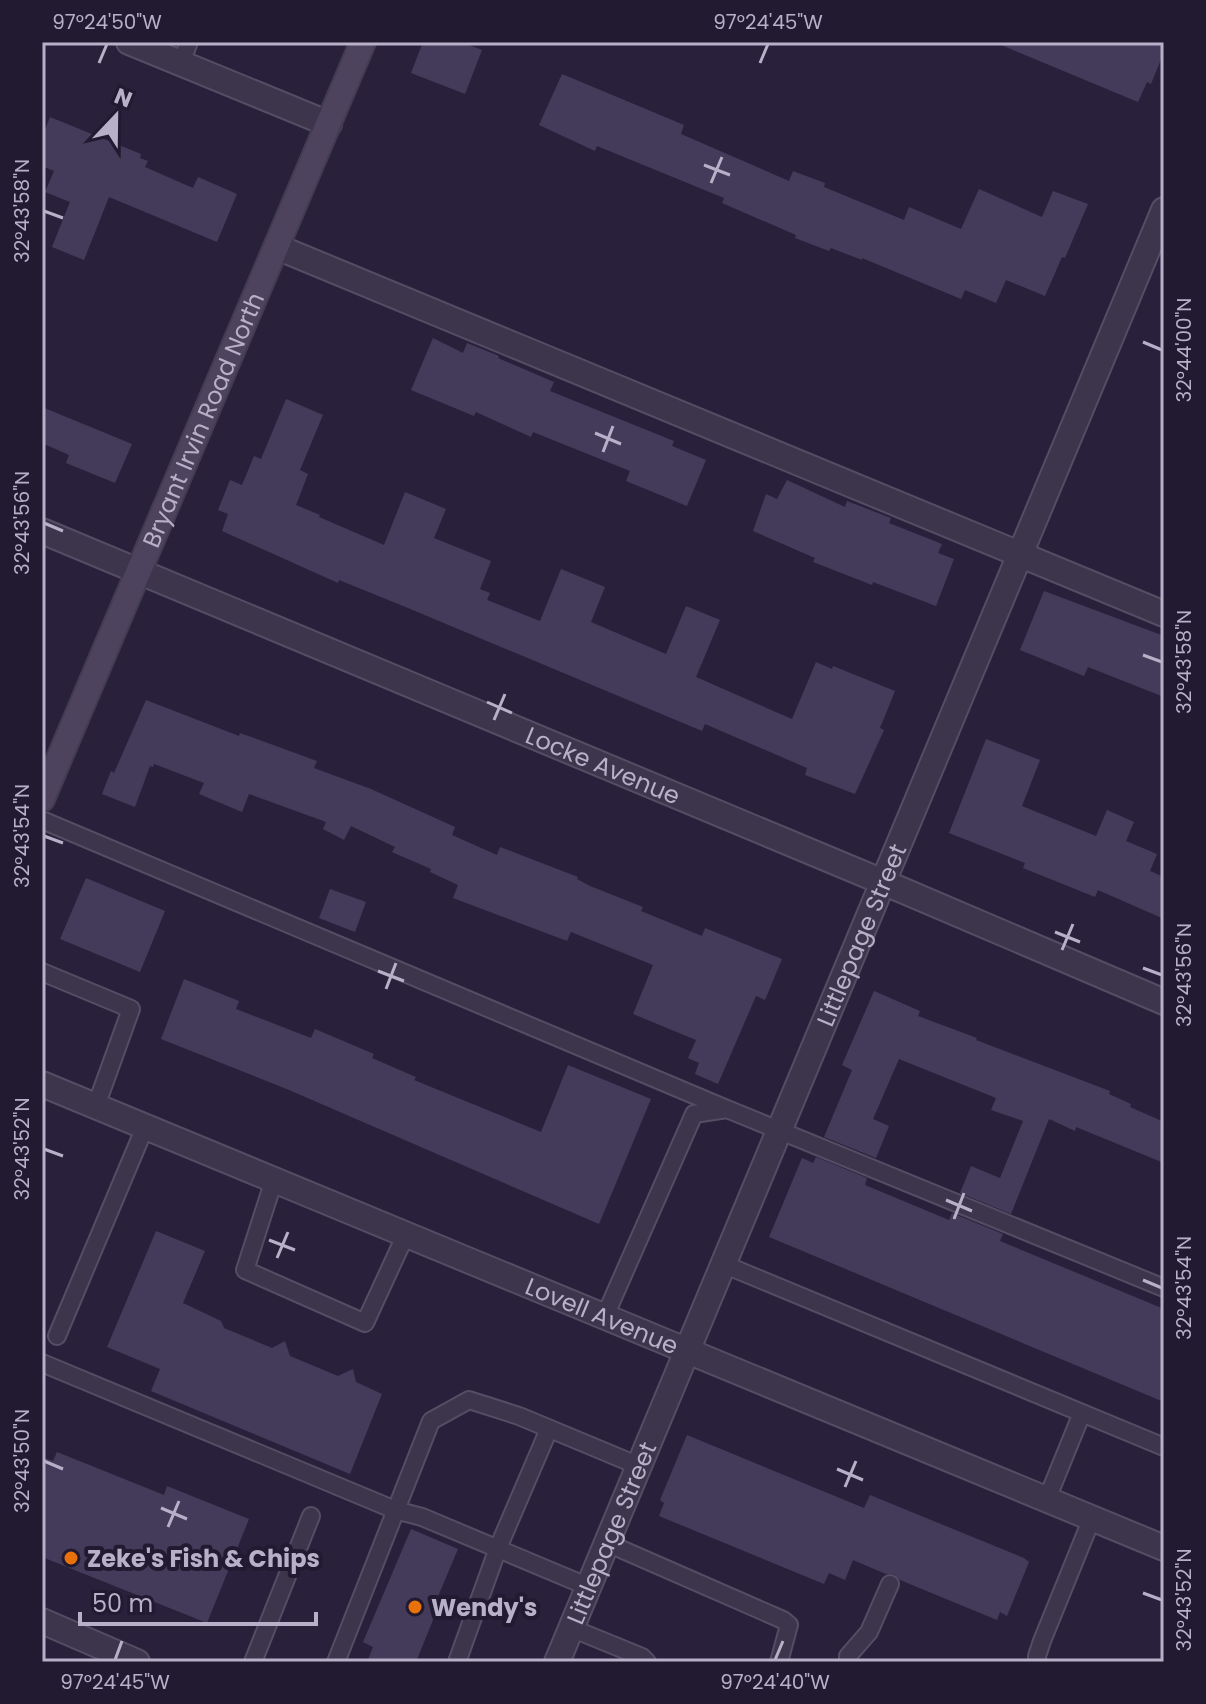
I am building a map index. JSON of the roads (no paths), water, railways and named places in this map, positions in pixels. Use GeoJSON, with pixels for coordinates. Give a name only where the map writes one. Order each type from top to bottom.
{"type":"FeatureCollection","features":[{"type":"Feature","properties":{"kind":"main road","name":"Bryant Irvin Road North"},"geometry":{"type":"LineString","coordinates":[[42,799],[363,42]]}},
{"type":"Feature","properties":{"kind":"street"},"geometry":{"type":"LineString","coordinates":[[129,42],[185,53],[329,124]]}},
{"type":"Feature","properties":{"kind":"street","name":"Littlepage Street"},"geometry":{"type":"LineString","coordinates":[[557,1662],[1164,210]]}},
{"type":"Feature","properties":{"kind":"street"},"geometry":{"type":"LineString","coordinates":[[277,247],[1164,614]]}},
{"type":"Feature","properties":{"kind":"street","name":"Locke Avenue"},"geometry":{"type":"LineString","coordinates":[[42,531],[1164,1002]]}},
{"type":"Feature","properties":{"kind":"street","name":"Lovell Avenue"},"geometry":{"type":"LineString","coordinates":[[42,1084],[1164,1548]]}},
{"type":"Feature","properties":{"kind":"street"},"geometry":{"type":"LineString","coordinates":[[42,1621],[137,1662]]}},
{"type":"Feature","properties":{"kind":"lane"},"geometry":{"type":"LineString","coordinates":[[42,820],[727,1109],[1164,1288]]}},
{"type":"Feature","properties":{"kind":"lane"},"geometry":{"type":"LineString","coordinates":[[42,972],[131,1009],[96,1106]]}},
{"type":"Feature","properties":{"kind":"lane"},"geometry":{"type":"LineString","coordinates":[[605,1316],[694,1114],[727,1109]]}},
{"type":"Feature","properties":{"kind":"lane"},"geometry":{"type":"LineString","coordinates":[[57,1336],[145,1127]]}},
{"type":"Feature","properties":{"kind":"lane"},"geometry":{"type":"LineString","coordinates":[[274,1180],[245,1270],[365,1323],[406,1234]]}},
{"type":"Feature","properties":{"kind":"lane"},"geometry":{"type":"LineString","coordinates":[[723,1264],[1164,1447]]}},
{"type":"Feature","properties":{"kind":"lane"},"geometry":{"type":"LineString","coordinates":[[42,1363],[589,1587]]}},
{"type":"Feature","properties":{"kind":"lane"},"geometry":{"type":"LineString","coordinates":[[336,1662],[431,1421],[469,1400],[639,1466]]}},
{"type":"Feature","properties":{"kind":"lane"},"geometry":{"type":"LineString","coordinates":[[1047,1499],[1082,1413]]}},
{"type":"Feature","properties":{"kind":"lane"},"geometry":{"type":"LineString","coordinates":[[457,1662],[498,1548],[549,1429]]}},
{"type":"Feature","properties":{"kind":"lane"},"geometry":{"type":"LineString","coordinates":[[253,1662],[311,1516]]}},
{"type":"Feature","properties":{"kind":"lane"},"geometry":{"type":"LineString","coordinates":[[1037,1662],[1042,1641],[1092,1518]]}},
{"type":"Feature","properties":{"kind":"lane"},"geometry":{"type":"LineString","coordinates":[[607,1543],[783,1620],[789,1625],[789,1633],[779,1662]]}},
{"type":"Feature","properties":{"kind":"lane"},"geometry":{"type":"LineString","coordinates":[[848,1662],[848,1656],[869,1632],[890,1584]]}},
{"type":"Feature","properties":{"kind":"lane"},"geometry":{"type":"LineString","coordinates":[[571,1628],[642,1657],[647,1662]]}},
{"type":"Feature","properties":{"kind":"place","name":"Zeke's Fish & Chips"},"geometry":{"type":"Point","coordinates":[71,1558]}},
{"type":"Feature","properties":{"kind":"place","name":"Wendy's"},"geometry":{"type":"Point","coordinates":[415,1607]}}]}
